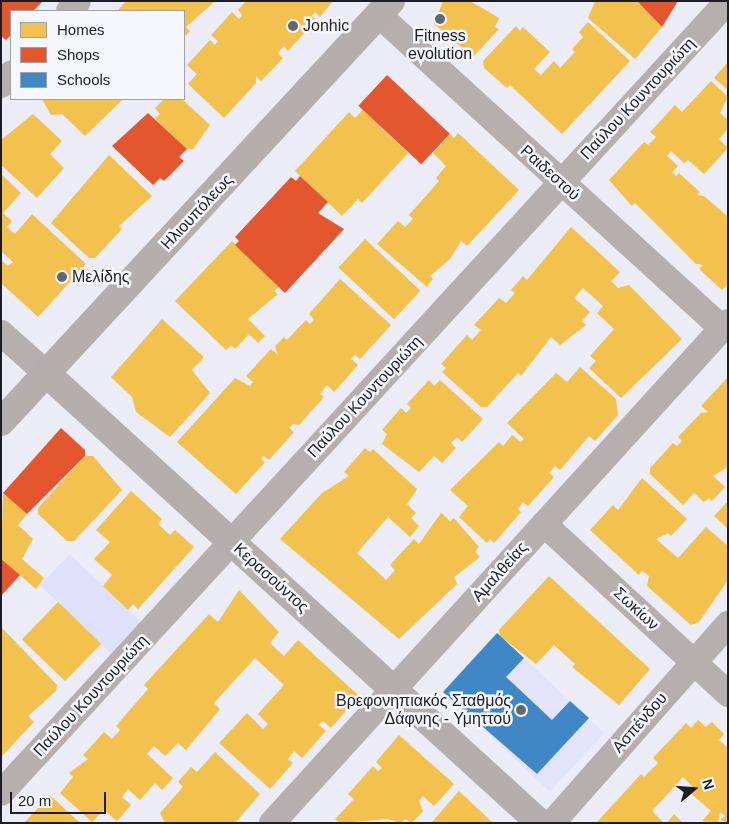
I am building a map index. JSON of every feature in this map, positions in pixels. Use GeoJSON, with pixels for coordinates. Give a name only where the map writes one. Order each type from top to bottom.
{"type":"FeatureCollection","features":[{"type":"Feature","properties":{"kind":"street","name":"Παύλου Κουντουριώτη"},"geometry":{"type":"LineString","coordinates":[[1,793],[728,1]]}},
{"type":"Feature","properties":{"kind":"street","name":"Ραιδεστού"},"geometry":{"type":"LineString","coordinates":[[386,9],[561,183],[725,325]]}},
{"type":"Feature","properties":{"kind":"street","name":"Ηλιουπόλεως"},"geometry":{"type":"LineString","coordinates":[[1,422],[386,9]]}},
{"type":"Feature","properties":{"kind":"street"},"geometry":{"type":"LineString","coordinates":[[1,85],[10,75]]}},
{"type":"Feature","properties":{"kind":"street","name":"Αμαλθείας"},"geometry":{"type":"LineString","coordinates":[[272,823],[725,325]]}},
{"type":"Feature","properties":{"kind":"street","name":"Κερασούντος"},"geometry":{"type":"LineString","coordinates":[[1,333],[540,823]]}},
{"type":"Feature","properties":{"kind":"street","name":"Σωκίων"},"geometry":{"type":"LineString","coordinates":[[544,524],[728,694]]}},
{"type":"Feature","properties":{"kind":"street","name":"Ασπένδου"},"geometry":{"type":"LineString","coordinates":[[552,823],[728,624]]}},
{"type":"Feature","properties":{"kind":"shaded area"},"geometry":{"type":"Polygon","coordinates":[[[70,554],[140,622],[111,653],[40,585],[70,554]]]}},
{"type":"Feature","properties":{"kind":"shaded area","name":"Βρεφονηπιακός Σταθμός Δάφνης - Υμηττού"},"geometry":{"type":"Polygon","coordinates":[[[497,633],[605,733],[550,792],[442,692],[497,633]]]}},
{"type":"Feature","properties":{"kind":"building: Homes"},"geometry":{"type":"Polygon","coordinates":[[[126,1],[215,1],[186,27],[190,31],[185,36],[185,10],[118,10],[126,1]]]}},
{"type":"Feature","properties":{"kind":"building: Homes"},"geometry":{"type":"Polygon","coordinates":[[[246,1],[333,1],[320,17],[315,12],[312,16],[316,20],[288,51],[284,46],[278,53],[283,58],[261,81],[256,76],[256,83],[224,118],[188,84],[197,74],[187,65],[210,40],[215,45],[218,41],[211,35],[232,12],[239,19],[242,15],[238,10],[246,1]]]}},
{"type":"Feature","properties":{"kind":"building: Homes"},"geometry":{"type":"Polygon","coordinates":[[[443,1],[470,1],[499,18],[495,27],[499,29],[473,57],[434,24],[443,1]]]}},
{"type":"Feature","properties":{"kind":"building: Homes"},"geometry":{"type":"Polygon","coordinates":[[[595,1],[637,1],[662,27],[635,59],[588,18],[595,1]]]}},
{"type":"Feature","properties":{"kind":"building: Homes"},"geometry":{"type":"Polygon","coordinates":[[[588,22],[630,61],[562,134],[510,85],[507,88],[484,68],[483,61],[516,26],[520,31],[523,27],[550,52],[534,69],[541,75],[554,61],[560,68],[575,52],[572,49],[583,37],[579,32],[588,22]]]}},
{"type":"Feature","properties":{"kind":"building: Homes"},"geometry":{"type":"Polygon","coordinates":[[[728,62],[728,90],[714,78],[728,62]]]}},
{"type":"Feature","properties":{"kind":"building: Homes"},"geometry":{"type":"Polygon","coordinates":[[[711,81],[728,97],[720,113],[728,120],[728,129],[719,139],[728,148],[704,174],[688,160],[684,163],[671,151],[667,156],[678,166],[672,172],[676,176],[679,173],[700,192],[697,195],[704,196],[728,217],[728,284],[722,290],[699,269],[703,265],[696,264],[635,203],[632,206],[609,180],[644,142],[648,145],[656,137],[650,132],[675,105],[682,112],[711,81]]]}},
{"type":"Feature","properties":{"kind":"building: Homes"},"geometry":{"type":"Polygon","coordinates":[[[43,100],[122,100],[85,136],[62,114],[51,115],[43,100]]]}},
{"type":"Feature","properties":{"kind":"building: Homes"},"geometry":{"type":"Polygon","coordinates":[[[163,100],[183,100],[210,125],[193,149],[187,149],[155,119],[160,114],[155,108],[163,100]]]}},
{"type":"Feature","properties":{"kind":"building: Homes"},"geometry":{"type":"Polygon","coordinates":[[[363,110],[408,153],[362,203],[358,199],[342,216],[295,171],[349,112],[355,118],[363,110]]]}},
{"type":"Feature","properties":{"kind":"building: Homes"},"geometry":{"type":"Polygon","coordinates":[[[33,114],[62,141],[50,154],[64,168],[37,198],[1,165],[1,140],[33,114]]]}},
{"type":"Feature","properties":{"kind":"building: Homes"},"geometry":{"type":"Polygon","coordinates":[[[458,133],[519,190],[467,246],[461,241],[450,259],[430,276],[433,279],[427,287],[377,244],[398,221],[405,227],[413,219],[409,215],[439,181],[436,178],[446,166],[433,153],[450,134],[454,138],[458,133]]]}},
{"type":"Feature","properties":{"kind":"building: Homes"},"geometry":{"type":"Polygon","coordinates":[[[109,155],[152,196],[119,226],[122,229],[95,258],[89,258],[51,223],[109,155]]]}},
{"type":"Feature","properties":{"kind":"building: Homes"},"geometry":{"type":"Polygon","coordinates":[[[1,174],[21,193],[3,213],[12,221],[7,227],[15,234],[32,214],[86,264],[38,317],[1,283],[1,260],[8,266],[13,262],[1,251],[1,174]]]}},
{"type":"Feature","properties":{"kind":"building: Homes"},"geometry":{"type":"Polygon","coordinates":[[[571,227],[620,272],[611,281],[618,288],[629,285],[682,339],[621,398],[589,368],[596,361],[590,356],[614,329],[597,313],[603,306],[583,288],[574,298],[590,312],[582,321],[586,325],[560,345],[551,337],[521,376],[518,373],[487,407],[481,407],[442,372],[446,368],[441,364],[467,335],[472,340],[481,330],[474,325],[499,298],[506,303],[515,293],[511,290],[523,276],[527,280],[571,227]]]}},
{"type":"Feature","properties":{"kind":"building: Homes"},"geometry":{"type":"Polygon","coordinates":[[[365,239],[421,291],[394,319],[338,268],[365,239]]]}},
{"type":"Feature","properties":{"kind":"building: Homes"},"geometry":{"type":"Polygon","coordinates":[[[232,241],[279,287],[274,291],[278,294],[248,319],[265,336],[258,343],[249,334],[235,349],[231,345],[226,350],[175,301],[232,241]]]}},
{"type":"Feature","properties":{"kind":"building: Homes"},"geometry":{"type":"Polygon","coordinates":[[[340,279],[391,325],[360,359],[355,355],[351,359],[358,365],[334,392],[327,385],[320,394],[324,397],[299,425],[293,424],[289,428],[294,432],[269,460],[264,456],[261,459],[265,462],[236,494],[177,442],[235,378],[250,386],[253,382],[246,376],[271,349],[278,355],[275,346],[284,337],[287,340],[306,320],[310,324],[314,319],[309,314],[340,279]]]}},
{"type":"Feature","properties":{"kind":"building: Homes"},"geometry":{"type":"Polygon","coordinates":[[[162,319],[204,357],[192,370],[210,393],[170,437],[136,412],[132,397],[111,377],[162,319]]]}},
{"type":"Feature","properties":{"kind":"building: Homes"},"geometry":{"type":"Polygon","coordinates":[[[580,367],[616,399],[618,415],[595,441],[589,436],[560,470],[555,466],[549,473],[554,477],[528,506],[523,502],[518,509],[521,512],[494,543],[490,539],[487,543],[459,517],[468,506],[450,490],[499,442],[503,446],[512,435],[521,442],[524,439],[507,423],[556,373],[567,382],[580,367]]]}},
{"type":"Feature","properties":{"kind":"building: Homes"},"geometry":{"type":"Polygon","coordinates":[[[728,377],[728,467],[713,476],[725,487],[712,501],[709,498],[704,502],[694,493],[683,505],[650,474],[650,468],[673,443],[677,446],[682,441],[678,437],[701,413],[708,412],[701,406],[728,377]]]}},
{"type":"Feature","properties":{"kind":"building: Homes"},"geometry":{"type":"Polygon","coordinates":[[[429,380],[434,386],[440,380],[483,419],[462,442],[457,437],[451,443],[456,448],[442,463],[434,456],[419,472],[382,444],[387,434],[382,430],[401,408],[406,413],[411,408],[407,404],[429,380]]]}},
{"type":"Feature","properties":{"kind":"building: Homes"},"geometry":{"type":"Polygon","coordinates":[[[365,448],[370,452],[373,449],[417,489],[407,504],[416,513],[411,518],[419,526],[410,537],[388,517],[357,553],[386,580],[395,570],[390,565],[414,539],[419,544],[441,513],[450,521],[454,518],[479,547],[475,552],[480,557],[454,577],[457,584],[399,639],[280,539],[322,493],[349,476],[344,472],[365,448]]]}},
{"type":"Feature","properties":{"kind":"building: Homes"},"geometry":{"type":"Polygon","coordinates":[[[85,456],[93,456],[122,490],[74,541],[67,541],[38,514],[38,508],[85,456]]]}},
{"type":"Feature","properties":{"kind":"building: Homes"},"geometry":{"type":"Polygon","coordinates":[[[642,478],[687,519],[671,536],[668,533],[656,539],[678,558],[706,527],[728,546],[728,580],[699,622],[691,625],[647,586],[649,576],[642,571],[639,575],[590,530],[613,505],[618,510],[642,478]]]}},
{"type":"Feature","properties":{"kind":"building: Homes"},"geometry":{"type":"Polygon","coordinates":[[[131,491],[162,519],[158,524],[170,535],[175,530],[194,547],[138,609],[133,604],[128,610],[103,586],[112,575],[94,559],[110,542],[96,530],[131,491]]]}},
{"type":"Feature","properties":{"kind":"building: Homes"},"geometry":{"type":"Polygon","coordinates":[[[3,493],[27,514],[18,525],[33,539],[22,559],[44,578],[36,589],[1,559],[3,493]]]}},
{"type":"Feature","properties":{"kind":"building: Homes"},"geometry":{"type":"Polygon","coordinates":[[[728,501],[728,529],[714,516],[728,501]]]}},
{"type":"Feature","properties":{"kind":"building: Homes"},"geometry":{"type":"Polygon","coordinates":[[[549,576],[650,669],[619,705],[572,667],[575,664],[554,645],[536,664],[500,636],[499,630],[549,576]]]}},
{"type":"Feature","properties":{"kind":"building: Homes"},"geometry":{"type":"Polygon","coordinates":[[[239,590],[279,632],[270,643],[284,656],[298,640],[359,696],[331,728],[323,721],[319,725],[326,731],[302,758],[294,751],[288,759],[293,763],[270,789],[219,743],[247,713],[263,729],[268,724],[258,714],[284,685],[255,658],[214,703],[220,709],[186,750],[178,743],[165,756],[154,746],[147,754],[173,778],[162,790],[155,783],[140,800],[128,789],[122,797],[131,805],[117,821],[104,810],[92,822],[60,793],[73,777],[69,773],[88,759],[83,755],[104,732],[112,739],[120,730],[116,726],[148,689],[144,685],[209,614],[218,622],[239,590]]]}},
{"type":"Feature","properties":{"kind":"building: Homes"},"geometry":{"type":"Polygon","coordinates":[[[58,602],[101,644],[65,681],[22,639],[58,602]]]}},
{"type":"Feature","properties":{"kind":"building: Homes"},"geometry":{"type":"Polygon","coordinates":[[[1,627],[57,685],[56,691],[28,716],[34,722],[1,757],[1,627]]]}},
{"type":"Feature","properties":{"kind":"building: Homes"},"geometry":{"type":"Polygon","coordinates":[[[698,720],[706,727],[712,722],[724,734],[719,740],[728,748],[728,823],[720,820],[725,816],[720,812],[718,823],[702,821],[711,811],[688,791],[692,786],[683,777],[652,811],[664,823],[596,823],[641,774],[644,777],[658,763],[653,758],[686,723],[691,728],[698,720]]]}},
{"type":"Feature","properties":{"kind":"building: Homes"},"geometry":{"type":"Polygon","coordinates":[[[399,735],[454,784],[434,806],[423,796],[419,801],[423,811],[412,823],[405,819],[401,823],[388,819],[340,823],[335,819],[354,799],[348,794],[373,766],[378,771],[382,768],[376,762],[399,735]]]}},
{"type":"Feature","properties":{"kind":"building: Homes"},"geometry":{"type":"Polygon","coordinates":[[[215,752],[260,794],[235,823],[165,823],[160,813],[183,787],[178,782],[191,767],[197,772],[215,752]]]}},
{"type":"Feature","properties":{"kind":"building: Homes"},"geometry":{"type":"Polygon","coordinates":[[[459,791],[493,823],[431,823],[459,791]]]}},
{"type":"Feature","properties":{"kind":"building: Homes"},"geometry":{"type":"Polygon","coordinates":[[[50,795],[80,823],[24,823],[50,795]]]}},
{"type":"Feature","properties":{"kind":"building: Homes"},"geometry":{"type":"Polygon","coordinates":[[[674,814],[683,823],[667,823],[674,814]]]}},
{"type":"Feature","properties":{"kind":"building: Shops"},"geometry":{"type":"Polygon","coordinates":[[[1,1],[43,1],[34,10],[10,10],[10,36],[6,40],[1,36],[1,1]]]}},
{"type":"Feature","properties":{"kind":"building: Shops"},"geometry":{"type":"Polygon","coordinates":[[[637,1],[678,1],[662,27],[637,1]]]}},
{"type":"Feature","properties":{"kind":"building: Shops"},"geometry":{"type":"Polygon","coordinates":[[[387,75],[450,134],[421,164],[358,106],[387,75]]]}},
{"type":"Feature","properties":{"kind":"building: Shops"},"geometry":{"type":"Polygon","coordinates":[[[148,113],[187,149],[179,157],[184,161],[164,181],[160,178],[153,185],[112,146],[148,113]]]}},
{"type":"Feature","properties":{"kind":"building: Shops"},"geometry":{"type":"Polygon","coordinates":[[[300,176],[328,202],[318,213],[344,229],[285,293],[235,245],[239,241],[235,237],[291,177],[296,181],[300,176]]]}},
{"type":"Feature","properties":{"kind":"building: Shops"},"geometry":{"type":"Polygon","coordinates":[[[61,428],[85,450],[85,456],[27,514],[3,493],[61,428]]]}},
{"type":"Feature","properties":{"kind":"building: Shops"},"geometry":{"type":"Polygon","coordinates":[[[1,559],[20,575],[1,596],[1,559]]]}},
{"type":"Feature","properties":{"kind":"building: Schools","name":"Βρεφονηπιακός Σταθμός Δάφνης - Υμηττού"},"geometry":{"type":"Polygon","coordinates":[[[497,633],[524,658],[506,677],[552,720],[570,701],[589,718],[537,774],[443,692],[497,633]]]}},
{"type":"Feature","properties":{"kind":"place","name":"Fitness evolution"},"geometry":{"type":"Point","coordinates":[440,19]}},
{"type":"Feature","properties":{"kind":"place","name":"Jonhic"},"geometry":{"type":"Point","coordinates":[293,26]}},
{"type":"Feature","properties":{"kind":"place","name":"Μελίδης"},"geometry":{"type":"Point","coordinates":[62,277]}},
{"type":"Feature","properties":{"kind":"place","name":"Βρεφονηπιακός Σταθμός Δάφνης - Υμηττού"},"geometry":{"type":"Point","coordinates":[521,710]}}]}
